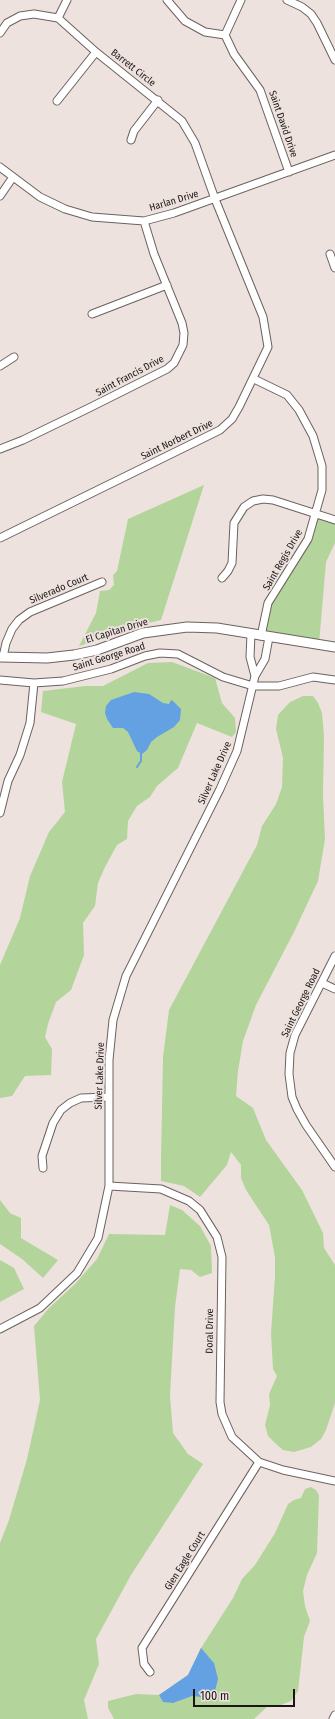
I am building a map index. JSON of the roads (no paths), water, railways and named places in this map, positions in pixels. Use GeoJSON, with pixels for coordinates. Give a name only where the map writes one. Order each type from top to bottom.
{"type":"FeatureCollection","features":[{"type":"Feature","properties":{"kind":"street"},"geometry":{"type":"LineString","coordinates":[[0,33],[7,23],[20,16],[34,14],[58,18],[67,0]]}},
{"type":"Feature","properties":{"kind":"street"},"geometry":{"type":"LineString","coordinates":[[167,0],[185,20],[204,32],[225,35],[241,0]]}},
{"type":"Feature","properties":{"kind":"street"},"geometry":{"type":"LineString","coordinates":[[287,0],[302,7],[311,14],[335,60]]}},
{"type":"Feature","properties":{"kind":"street","name":"Barrett Circle"},"geometry":{"type":"LineString","coordinates":[[58,18],[96,52],[158,100],[182,121],[190,131],[215,198]]}},
{"type":"Feature","properties":{"kind":"street","name":"Saint David Drive"},"geometry":{"type":"LineString","coordinates":[[225,35],[234,54],[260,90],[289,172]]}},
{"type":"Feature","properties":{"kind":"street"},"geometry":{"type":"LineString","coordinates":[[57,101],[96,52]]}},
{"type":"Feature","properties":{"kind":"street"},"geometry":{"type":"LineString","coordinates":[[131,140],[134,131],[158,100]]}},
{"type":"Feature","properties":{"kind":"street","name":"Harlan Drive"},"geometry":{"type":"LineString","coordinates":[[0,167],[40,197],[65,209],[92,217],[144,221],[174,213],[335,154]]}},
{"type":"Feature","properties":{"kind":"street"},"geometry":{"type":"LineString","coordinates":[[0,196],[13,177]]}},
{"type":"Feature","properties":{"kind":"street","name":"Saint Norbert Drive"},"geometry":{"type":"LineString","coordinates":[[0,538],[220,430],[232,419],[254,379],[268,348],[263,317],[215,198]]}},
{"type":"Feature","properties":{"kind":"street","name":"Saint Francis Drive"},"geometry":{"type":"LineString","coordinates":[[0,448],[23,440],[89,408],[167,369],[174,363],[182,349],[184,333],[182,323],[154,254],[144,221]]}},
{"type":"Feature","properties":{"kind":"street"},"geometry":{"type":"LineString","coordinates":[[330,254],[335,268]]}},
{"type":"Feature","properties":{"kind":"street"},"geometry":{"type":"LineString","coordinates":[[92,314],[167,285]]}},
{"type":"Feature","properties":{"kind":"street"},"geometry":{"type":"LineString","coordinates":[[0,366],[14,357]]}},
{"type":"Feature","properties":{"kind":"street","name":"Saint Regis Drive"},"geometry":{"type":"LineString","coordinates":[[254,379],[287,395],[299,410],[313,436],[322,466],[322,490],[317,513],[308,539],[268,604],[264,659],[255,676]]}},
{"type":"Feature","properties":{"kind":"street"},"geometry":{"type":"LineString","coordinates":[[222,578],[232,563],[234,523],[244,507],[253,501],[263,499],[273,500],[335,520]]}},
{"type":"Feature","properties":{"kind":"street","name":"Silverado Court"},"geometry":{"type":"LineString","coordinates":[[2,657],[12,629],[19,620],[30,612],[102,582]]}},
{"type":"Feature","properties":{"kind":"street","name":"El Capitan Drive"},"geometry":{"type":"LineString","coordinates":[[2,657],[47,658],[74,655],[97,650],[143,633],[172,628],[202,627],[335,647]]}},
{"type":"Feature","properties":{"kind":"street"},"geometry":{"type":"LineString","coordinates":[[251,634],[250,657],[255,676]]}},
{"type":"Feature","properties":{"kind":"street","name":"Saint George Road"},"geometry":{"type":"LineString","coordinates":[[0,680],[34,683],[63,681],[85,677],[112,669],[145,656],[178,654],[223,677],[253,686],[279,686],[313,677],[335,680]]}},
{"type":"Feature","properties":{"kind":"street","name":"Silver Lake Drive"},"geometry":{"type":"LineString","coordinates":[[0,1329],[40,1308],[77,1274],[98,1238],[109,1186],[108,1097],[109,1060],[113,1020],[126,976],[220,789],[237,751],[255,676]]}},
{"type":"Feature","properties":{"kind":"street"},"geometry":{"type":"LineString","coordinates":[[0,813],[8,781],[20,755],[30,723],[34,683]]}},
{"type":"Feature","properties":{"kind":"street","name":"Saint George Road"},"geometry":{"type":"LineString","coordinates":[[335,956],[292,1043],[289,1064],[289,1080],[292,1097],[306,1125],[335,1167]]}},
{"type":"Feature","properties":{"kind":"street"},"geometry":{"type":"LineString","coordinates":[[322,983],[335,989]]}},
{"type":"Feature","properties":{"kind":"street"},"geometry":{"type":"LineString","coordinates":[[43,1168],[42,1156],[52,1123],[61,1110],[70,1103],[81,1098],[108,1097]]}},
{"type":"Feature","properties":{"kind":"street","name":"Doral Drive"},"geometry":{"type":"LineString","coordinates":[[109,1186],[161,1189],[176,1194],[189,1201],[200,1210],[210,1223],[217,1237],[222,1257],[219,1390],[222,1414],[232,1437],[258,1462],[277,1468],[335,1481]]}},
{"type":"Feature","properties":{"kind":"street","name":"Glen Eagle Court"},"geometry":{"type":"LineString","coordinates":[[150,1672],[144,1664],[142,1648],[258,1462]]}},
{"type":"Feature","properties":{"kind":"street"},"geometry":{"type":"LineString","coordinates":[[332,1719],[335,1715]]}},
{"type":"Feature","properties":{"kind":"water"},"geometry":{"type":"Polygon","coordinates":[[[134,692],[149,694],[163,703],[169,704],[171,700],[181,709],[180,720],[174,727],[151,742],[147,750],[142,754],[137,751],[128,732],[123,728],[113,728],[105,713],[106,706],[111,700],[134,692]]]}},
{"type":"Feature","properties":{"kind":"water"},"geometry":{"type":"Polygon","coordinates":[[[201,1648],[214,1663],[218,1679],[214,1695],[210,1698],[192,1696],[173,1703],[163,1702],[159,1695],[188,1675],[201,1648]]]}},
{"type":"Feature","properties":{"kind":"waterway"},"geometry":{"type":"LineString","coordinates":[[137,767],[141,761],[141,752]]}}]}
